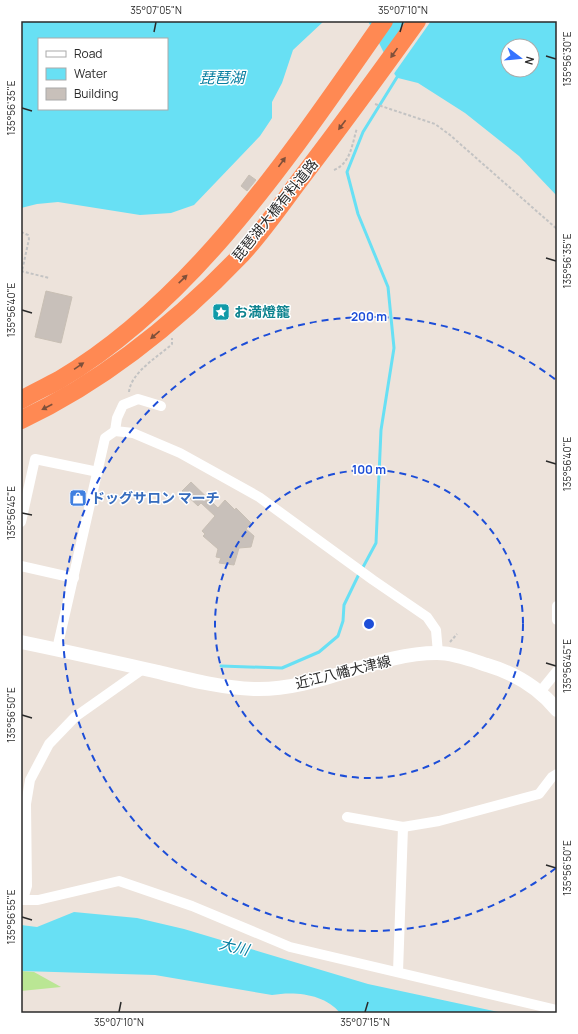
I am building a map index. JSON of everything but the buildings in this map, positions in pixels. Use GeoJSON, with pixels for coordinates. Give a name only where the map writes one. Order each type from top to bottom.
{"type":"FeatureCollection","features":[{"type":"Feature","properties":{"kind":"highway","name":"琵琶湖大橋有料道路"},"geometry":{"type":"LineString","coordinates":[[21,400],[59,380],[97,354],[155,306],[190,273],[246,211],[384,21]]}},
{"type":"Feature","properties":{"kind":"highway","name":"琵琶湖大橋有料道路"},"geometry":{"type":"LineString","coordinates":[[21,420],[68,396],[124,360],[157,333],[243,253],[371,102],[417,21]]}},
{"type":"Feature","properties":{"kind":"main road","name":"近江八幡大津線"},"geometry":{"type":"LineString","coordinates":[[21,642],[202,682],[255,689],[308,683],[374,664],[410,656],[438,653],[466,658],[495,667],[518,678],[540,692],[557,710]]}},
{"type":"Feature","properties":{"kind":"street"},"geometry":{"type":"LineString","coordinates":[[115,431],[117,418],[123,405],[138,399],[161,406]]}},
{"type":"Feature","properties":{"kind":"street"},"geometry":{"type":"LineString","coordinates":[[57,649],[105,438],[115,431],[133,433],[180,453],[259,497],[373,580],[427,617],[436,630],[438,653]]}},
{"type":"Feature","properties":{"kind":"street"},"geometry":{"type":"LineString","coordinates":[[21,522],[36,459],[98,472]]}},
{"type":"Feature","properties":{"kind":"street"},"geometry":{"type":"LineString","coordinates":[[21,566],[74,578]]}},
{"type":"Feature","properties":{"kind":"street"},"geometry":{"type":"LineString","coordinates":[[557,606],[557,620]]}},
{"type":"Feature","properties":{"kind":"street"},"geometry":{"type":"LineString","coordinates":[[143,669],[75,717],[49,744],[30,780],[26,804],[27,886],[22,899],[38,900],[119,881],[192,906],[290,947],[557,1010]]}},
{"type":"Feature","properties":{"kind":"street"},"geometry":{"type":"LineString","coordinates":[[540,692],[557,671]]}},
{"type":"Feature","properties":{"kind":"street"},"geometry":{"type":"LineString","coordinates":[[347,817],[403,827],[439,821],[539,794],[552,777],[557,774]]}},
{"type":"Feature","properties":{"kind":"street"},"geometry":{"type":"LineString","coordinates":[[398,972],[403,827]]}},
{"type":"Feature","properties":{"kind":"path"},"geometry":{"type":"LineString","coordinates":[[371,102],[435,124],[450,135],[557,229]]}},
{"type":"Feature","properties":{"kind":"path"},"geometry":{"type":"LineString","coordinates":[[334,170],[341,168],[348,158],[358,125]]}},
{"type":"Feature","properties":{"kind":"path"},"geometry":{"type":"LineString","coordinates":[[21,232],[28,235],[29,239],[22,271],[49,278]]}},
{"type":"Feature","properties":{"kind":"path"},"geometry":{"type":"LineString","coordinates":[[129,393],[130,386],[137,375],[172,344],[172,337]]}},
{"type":"Feature","properties":{"kind":"path"},"geometry":{"type":"LineString","coordinates":[[449,643],[457,634]]}},
{"type":"Feature","properties":{"kind":"green space"},"geometry":{"type":"Polygon","coordinates":[[[21,971],[34,972],[61,987],[21,991],[21,971]]]}},
{"type":"Feature","properties":{"kind":"water","name":"琵琶湖"},"geometry":{"type":"Polygon","coordinates":[[[21,21],[324,21],[293,50],[282,83],[272,102],[272,118],[260,136],[194,205],[171,213],[140,215],[58,202],[37,204],[21,208],[21,21]]]}},
{"type":"Feature","properties":{"kind":"water"},"geometry":{"type":"Polygon","coordinates":[[[368,21],[557,21],[557,196],[519,156],[465,113],[418,83],[398,78],[395,75],[368,21]]]}},
{"type":"Feature","properties":{"kind":"water","name":"大川"},"geometry":{"type":"Polygon","coordinates":[[[74,912],[137,918],[184,929],[368,984],[503,1013],[340,1013],[326,1002],[309,995],[290,993],[272,995],[155,975],[21,971],[21,925],[37,927],[74,912]]]}},
{"type":"Feature","properties":{"kind":"pier"},"geometry":{"type":"Polygon","coordinates":[[[408,21],[431,21],[393,75],[383,56],[408,21]]]}},
{"type":"Feature","properties":{"kind":"waterway"},"geometry":{"type":"LineString","coordinates":[[362,569],[376,543],[381,430],[394,348],[388,287],[358,214],[347,172],[363,132],[399,74]]}},
{"type":"Feature","properties":{"kind":"waterway"},"geometry":{"type":"LineString","coordinates":[[221,666],[282,668],[319,652],[338,636],[343,621],[344,605],[359,574]]}},
{"type":"Feature","properties":{"kind":"place","name":"お満燈籠"},"geometry":{"type":"Point","coordinates":[221,312]}},
{"type":"Feature","properties":{"kind":"place","name":"ドッグサロン マーチ"},"geometry":{"type":"Point","coordinates":[78,498]}}]}
